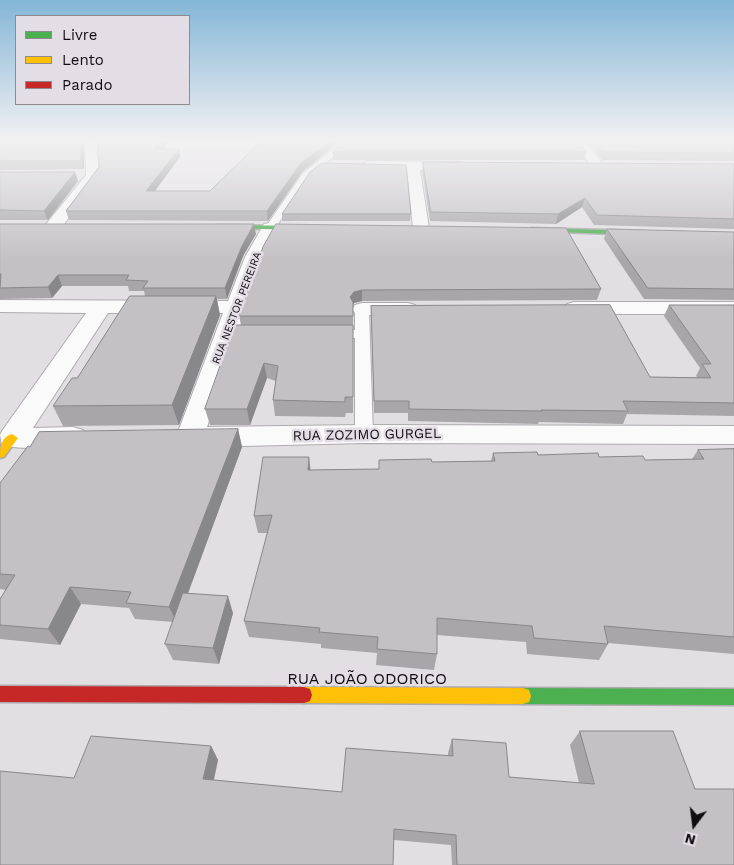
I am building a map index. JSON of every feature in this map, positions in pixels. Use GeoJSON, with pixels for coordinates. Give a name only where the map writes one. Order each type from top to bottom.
{"type":"FeatureCollection","features":[{"type":"Feature","properties":{"kind":"street"},"geometry":{"type":"LineString","coordinates":[[48,227],[89,180]]}},
{"type":"Feature","properties":{"kind":"street"},"geometry":{"type":"LineString","coordinates":[[415,180],[421,228]]}},
{"type":"Feature","properties":{"kind":"street"},"geometry":{"type":"LineString","coordinates":[[48,227],[72,227]]}},
{"type":"Feature","properties":{"kind":"street"},"geometry":{"type":"LineString","coordinates":[[201,227],[323,228]]}},
{"type":"Feature","properties":{"kind":"street","name":"RUA NESTOR PEREIRA"},"geometry":{"type":"LineString","coordinates":[[190,437],[236,334],[236,306],[254,257],[270,228]]}},
{"type":"Feature","properties":{"kind":"street"},"geometry":{"type":"LineString","coordinates":[[519,230],[656,233]]}},
{"type":"Feature","properties":{"kind":"street"},"geometry":{"type":"LineString","coordinates":[[0,306],[236,306]]}},
{"type":"Feature","properties":{"kind":"street"},"geometry":{"type":"LineString","coordinates":[[4,443],[101,307]]}},
{"type":"Feature","properties":{"kind":"street"},"geometry":{"type":"LineString","coordinates":[[559,308],[734,308]]}},
{"type":"Feature","properties":{"kind":"street"},"geometry":{"type":"LineString","coordinates":[[362,309],[431,309]]}},
{"type":"Feature","properties":{"kind":"street","name":"RUA ZOZIMO GURGEL"},"geometry":{"type":"LineString","coordinates":[[160,437],[364,434],[734,435]]}},
{"type":"Feature","properties":{"kind":"street"},"geometry":{"type":"LineString","coordinates":[[4,443],[101,437]]}},
{"type":"Feature","properties":{"kind":"street","name":"RUA JOÃO ODORICO"},"geometry":{"type":"LineString","coordinates":[[0,694],[734,697]]}},
{"type":"Feature","properties":{"kind":"lane","name":"RUA NESTOR PEREIRA"},"geometry":{"type":"LineString","coordinates":[[270,228],[302,180]]}},
{"type":"Feature","properties":{"kind":"lane"},"geometry":{"type":"LineString","coordinates":[[362,309],[364,434]]}},
{"type":"Feature","properties":{"kind":"lane"},"geometry":{"type":"LineString","coordinates":[[314,334],[363,334]]}},
{"type":"Feature","properties":{"kind":"building"},"geometry":{"type":"Polygon","coordinates":[[[0,180],[68,180],[44,211],[0,210],[0,180]]]}},
{"type":"Feature","properties":{"kind":"building"},"geometry":{"type":"Polygon","coordinates":[[[89,180],[154,180],[146,191],[210,191],[221,180],[289,180],[267,211],[66,211],[89,180]]]}},
{"type":"Feature","properties":{"kind":"building"},"geometry":{"type":"Polygon","coordinates":[[[304,180],[408,180],[411,214],[282,214],[304,180]]]}},
{"type":"Feature","properties":{"kind":"building"},"geometry":{"type":"Polygon","coordinates":[[[426,180],[734,180],[734,219],[597,215],[585,198],[558,214],[431,212],[426,180]]]}},
{"type":"Feature","properties":{"kind":"building"},"geometry":{"type":"Polygon","coordinates":[[[0,224],[254,224],[242,246],[225,288],[143,288],[148,281],[126,280],[129,275],[58,275],[48,287],[0,288],[0,224]]]}},
{"type":"Feature","properties":{"kind":"building"},"geometry":{"type":"Polygon","coordinates":[[[276,224],[566,228],[601,289],[362,290],[354,292],[350,297],[353,302],[353,316],[239,316],[263,247],[276,224]]]}},
{"type":"Feature","properties":{"kind":"building"},"geometry":{"type":"Polygon","coordinates":[[[607,229],[734,232],[734,289],[648,288],[607,229]]]}},
{"type":"Feature","properties":{"kind":"building"},"geometry":{"type":"Polygon","coordinates":[[[130,296],[216,296],[172,405],[53,406],[72,378],[77,378],[130,296]]]}},
{"type":"Feature","properties":{"kind":"building"},"geometry":{"type":"Polygon","coordinates":[[[610,305],[650,377],[711,378],[702,364],[711,364],[669,305],[734,305],[734,403],[623,401],[628,411],[542,411],[409,409],[409,401],[374,401],[371,306],[610,305]]]}},
{"type":"Feature","properties":{"kind":"building"},"geometry":{"type":"Polygon","coordinates":[[[235,325],[353,325],[353,397],[345,397],[345,402],[273,400],[278,366],[264,363],[247,409],[205,409],[235,325]]]}},
{"type":"Feature","properties":{"kind":"building"},"geometry":{"type":"Polygon","coordinates":[[[238,429],[169,607],[126,603],[131,592],[70,587],[48,629],[0,625],[0,599],[15,575],[0,574],[0,483],[28,446],[30,447],[39,432],[238,429]]]}},
{"type":"Feature","properties":{"kind":"building"},"geometry":{"type":"Polygon","coordinates":[[[734,449],[734,637],[604,626],[608,644],[534,638],[532,626],[437,618],[437,654],[377,649],[378,637],[319,632],[320,628],[244,621],[272,515],[254,516],[263,457],[309,457],[308,470],[379,469],[379,460],[431,459],[432,462],[495,461],[493,453],[537,452],[538,455],[598,453],[599,457],[643,456],[645,460],[704,459],[698,450],[734,449]]]}},
{"type":"Feature","properties":{"kind":"building"},"geometry":{"type":"Polygon","coordinates":[[[183,593],[228,596],[213,648],[165,644],[183,593]]]}},
{"type":"Feature","properties":{"kind":"building"},"geometry":{"type":"Polygon","coordinates":[[[580,731],[673,731],[695,789],[734,789],[734,865],[457,865],[456,835],[394,829],[393,865],[0,865],[0,771],[74,778],[91,736],[211,746],[203,779],[342,792],[346,748],[453,756],[452,739],[506,743],[509,777],[594,784],[580,731]]]}},
{"type":"Feature","properties":{"kind":"traffic: fast"},"geometry":{"type":"LineString","coordinates":[[216,227],[311,228]]}},
{"type":"Feature","properties":{"kind":"traffic: fast"},"geometry":{"type":"LineString","coordinates":[[531,230],[643,233]]}},
{"type":"Feature","properties":{"kind":"traffic: fast"},"geometry":{"type":"LineString","coordinates":[[523,696],[734,697]]}},
{"type":"Feature","properties":{"kind":"traffic: slow"},"geometry":{"type":"LineString","coordinates":[[0,454],[12,438]]}},
{"type":"Feature","properties":{"kind":"traffic: slow"},"geometry":{"type":"LineString","coordinates":[[304,695],[523,696]]}},
{"type":"Feature","properties":{"kind":"traffic: jam"},"geometry":{"type":"LineString","coordinates":[[0,694],[304,695]]}}]}
